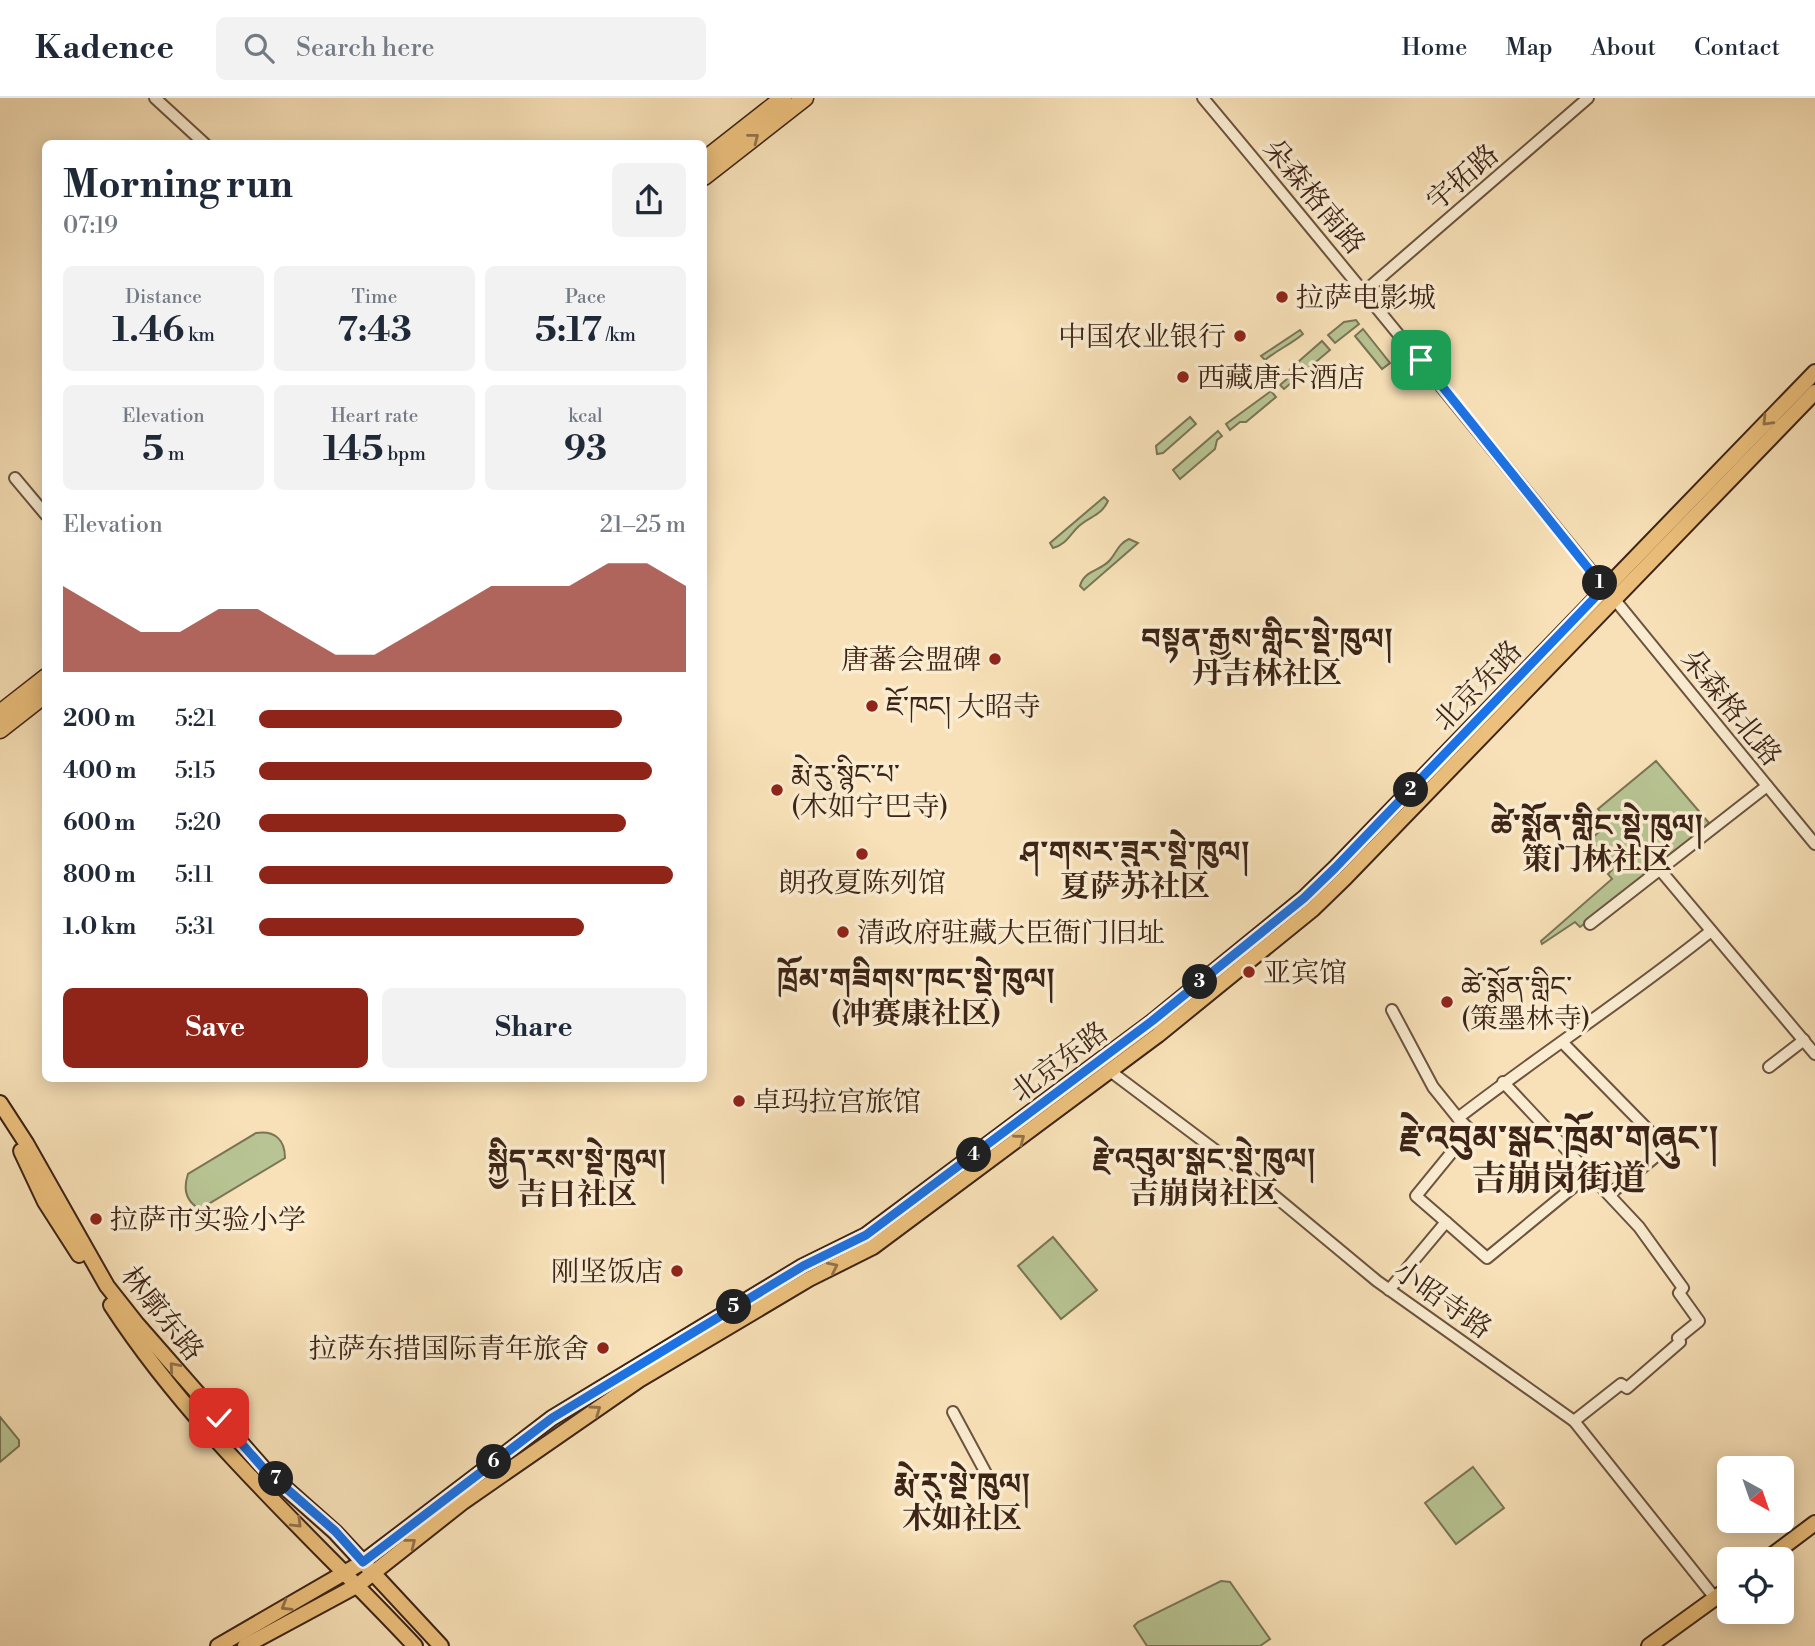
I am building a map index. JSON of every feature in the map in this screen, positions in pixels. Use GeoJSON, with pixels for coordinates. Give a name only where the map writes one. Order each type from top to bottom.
{"type":"FeatureCollection","features":[{"type":"Feature","properties":{"kind":"highway"},"geometry":{"type":"LineString","coordinates":[[707,158],[783,98]]}},
{"type":"Feature","properties":{"kind":"highway"},"geometry":{"type":"LineString","coordinates":[[707,175],[805,98]]}},
{"type":"Feature","properties":{"kind":"highway"},"geometry":{"type":"LineString","coordinates":[[0,713],[42,680]]}},
{"type":"Feature","properties":{"kind":"highway"},"geometry":{"type":"LineString","coordinates":[[0,730],[42,697]]}},
{"type":"Feature","properties":{"kind":"main road","name":"北京东路"},"geometry":{"type":"LineString","coordinates":[[218,1646],[345,1572],[368,1567],[639,1380],[809,1279],[873,1247],[1110,1071],[1313,909],[1815,372]]}},
{"type":"Feature","properties":{"kind":"main road","name":"北京东路"},"geometry":{"type":"LineString","coordinates":[[246,1646],[313,1606],[358,1585],[368,1567],[563,1411],[803,1266],[866,1235],[1152,1021],[1304,898],[1609,593],[1815,392]]}},
{"type":"Feature","properties":{"kind":"main road","name":"林廓东路"},"geometry":{"type":"LineString","coordinates":[[0,1103],[26,1143],[107,1286],[137,1324],[264,1469],[335,1531],[441,1646]]}},
{"type":"Feature","properties":{"kind":"main road","name":"林廓东路"},"geometry":{"type":"LineString","coordinates":[[0,1113],[45,1202],[159,1373],[248,1474],[415,1646]]}},
{"type":"Feature","properties":{"kind":"main road"},"geometry":{"type":"LineString","coordinates":[[1783,1547],[1815,1523]]}},
{"type":"Feature","properties":{"kind":"main road"},"geometry":{"type":"LineString","coordinates":[[1649,1646],[1715,1598]]}},
{"type":"Feature","properties":{"kind":"street"},"geometry":{"type":"LineString","coordinates":[[155,98],[201,140]]}},
{"type":"Feature","properties":{"kind":"street","name":"朵森格南路"},"geometry":{"type":"LineString","coordinates":[[1203,98],[1365,291],[1609,593]]}},
{"type":"Feature","properties":{"kind":"street","name":"宇拓路"},"geometry":{"type":"LineString","coordinates":[[1365,291],[1588,98]]}},
{"type":"Feature","properties":{"kind":"street"},"geometry":{"type":"LineString","coordinates":[[15,478],[42,510]]}},
{"type":"Feature","properties":{"kind":"street","name":"朵森格北路"},"geometry":{"type":"LineString","coordinates":[[1609,593],[1815,844]]}},
{"type":"Feature","properties":{"kind":"street"},"geometry":{"type":"LineString","coordinates":[[1590,924],[1767,786]]}},
{"type":"Feature","properties":{"kind":"street"},"geometry":{"type":"LineString","coordinates":[[1661,871],[1815,1054]]}},
{"type":"Feature","properties":{"kind":"street"},"geometry":{"type":"LineString","coordinates":[[1458,1118],[1503,1082],[1563,1043],[1711,931]]}},
{"type":"Feature","properties":{"kind":"street"},"geometry":{"type":"LineString","coordinates":[[1392,1010],[1433,1087],[1470,1130],[1416,1196],[1487,1258],[1588,1175]]}},
{"type":"Feature","properties":{"kind":"street"},"geometry":{"type":"LineString","coordinates":[[1769,1068],[1804,1040]]}},
{"type":"Feature","properties":{"kind":"street"},"geometry":{"type":"LineString","coordinates":[[1563,1043],[1666,1148],[1610,1194]]}},
{"type":"Feature","properties":{"kind":"street","name":"小昭寺路"},"geometry":{"type":"LineString","coordinates":[[1110,1071],[1259,1183],[1389,1290],[1574,1421],[1715,1598]]}},
{"type":"Feature","properties":{"kind":"street"},"geometry":{"type":"LineString","coordinates":[[1503,1082],[1639,1227],[1682,1288],[1679,1293],[1699,1321],[1678,1338],[1680,1342],[1627,1388],[1621,1384],[1574,1421]]}},
{"type":"Feature","properties":{"kind":"street"},"geometry":{"type":"LineString","coordinates":[[1389,1290],[1446,1222]]}},
{"type":"Feature","properties":{"kind":"street"},"geometry":{"type":"LineString","coordinates":[[953,1412],[988,1477]]}},
{"type":"Feature","properties":{"kind":"green space"},"geometry":{"type":"Polygon","coordinates":[[[1356,320],[1359,324],[1335,343],[1328,335],[1344,322],[1356,320]]]}},
{"type":"Feature","properties":{"kind":"green space"},"geometry":{"type":"Polygon","coordinates":[[[1363,329],[1390,363],[1382,369],[1355,336],[1363,329]]]}},
{"type":"Feature","properties":{"kind":"green space"},"geometry":{"type":"Polygon","coordinates":[[[1300,330],[1303,334],[1265,360],[1261,356],[1300,330]]]}},
{"type":"Feature","properties":{"kind":"green space"},"geometry":{"type":"Polygon","coordinates":[[[1322,341],[1330,350],[1284,389],[1280,385],[1287,379],[1290,369],[1322,341]]]}},
{"type":"Feature","properties":{"kind":"green space"},"geometry":{"type":"Polygon","coordinates":[[[1271,391],[1276,397],[1246,422],[1240,422],[1230,430],[1226,424],[1271,391]]]}},
{"type":"Feature","properties":{"kind":"green space"},"geometry":{"type":"Polygon","coordinates":[[[1190,417],[1196,424],[1163,453],[1157,454],[1156,446],[1190,417]]]}},
{"type":"Feature","properties":{"kind":"green space"},"geometry":{"type":"Polygon","coordinates":[[[1218,431],[1222,436],[1217,440],[1215,449],[1180,479],[1173,470],[1218,431]]]}},
{"type":"Feature","properties":{"kind":"green space"},"geometry":{"type":"Polygon","coordinates":[[[1104,497],[1108,501],[1099,513],[1079,526],[1062,544],[1053,548],[1050,543],[1104,497]]]}},
{"type":"Feature","properties":{"kind":"green space"},"geometry":{"type":"Polygon","coordinates":[[[1129,539],[1138,543],[1084,590],[1080,586],[1085,577],[1106,564],[1129,539]]]}},
{"type":"Feature","properties":{"kind":"green space"},"geometry":{"type":"Polygon","coordinates":[[[1656,761],[1709,823],[1652,869],[1654,872],[1580,927],[1575,922],[1542,944],[1541,941],[1612,879],[1608,874],[1612,870],[1588,842],[1602,829],[1605,818],[1598,809],[1656,761]]]}},
{"type":"Feature","properties":{"kind":"green space"},"geometry":{"type":"Polygon","coordinates":[[[256,1133],[269,1133],[278,1138],[285,1158],[200,1209],[195,1206],[186,1194],[188,1174],[256,1133]]]}},
{"type":"Feature","properties":{"kind":"green space"},"geometry":{"type":"Polygon","coordinates":[[[1053,1237],[1097,1290],[1061,1319],[1018,1266],[1053,1237]]]}},
{"type":"Feature","properties":{"kind":"green space"},"geometry":{"type":"Polygon","coordinates":[[[0,1417],[19,1440],[19,1446],[0,1462],[0,1417]]]}},
{"type":"Feature","properties":{"kind":"green space"},"geometry":{"type":"Polygon","coordinates":[[[1473,1467],[1504,1508],[1456,1544],[1425,1503],[1473,1467]]]}},
{"type":"Feature","properties":{"kind":"green space"},"geometry":{"type":"Polygon","coordinates":[[[1221,1581],[1230,1582],[1270,1639],[1260,1646],[1147,1646],[1134,1626],[1138,1622],[1221,1581]]]}},
{"type":"Feature","properties":{"kind":"place","name":"拉萨电影城"},"geometry":{"type":"Point","coordinates":[1282,297]}},
{"type":"Feature","properties":{"kind":"place","name":"中国农业银行"},"geometry":{"type":"Point","coordinates":[1240,336]}},
{"type":"Feature","properties":{"kind":"place","name":"西藏唐卡酒店"},"geometry":{"type":"Point","coordinates":[1183,377]}},
{"type":"Feature","properties":{"kind":"place","name":"唐蕃会盟碑"},"geometry":{"type":"Point","coordinates":[995,659]}},
{"type":"Feature","properties":{"kind":"place","name":"ཇོ་ཁང། 大昭寺"},"geometry":{"type":"Point","coordinates":[872,706]}},
{"type":"Feature","properties":{"kind":"place","name":"རྨེ་རུ་སྙིང་པ་ (木如宁巴寺)"},"geometry":{"type":"Point","coordinates":[777,790]}},
{"type":"Feature","properties":{"kind":"place","name":"朗孜夏陈列馆"},"geometry":{"type":"Point","coordinates":[862,854]}},
{"type":"Feature","properties":{"kind":"place","name":"清政府驻藏大臣衙门旧址"},"geometry":{"type":"Point","coordinates":[843,932]}},
{"type":"Feature","properties":{"kind":"place","name":"亚宾馆"},"geometry":{"type":"Point","coordinates":[1249,972]}},
{"type":"Feature","properties":{"kind":"place","name":"ཚེ་སྨོན་གླིང་ (策墨林寺)"},"geometry":{"type":"Point","coordinates":[1447,1002]}},
{"type":"Feature","properties":{"kind":"place","name":"卓玛拉宫旅馆"},"geometry":{"type":"Point","coordinates":[739,1101]}},
{"type":"Feature","properties":{"kind":"place","name":"拉萨市实验小学"},"geometry":{"type":"Point","coordinates":[96,1219]}},
{"type":"Feature","properties":{"kind":"place","name":"刚坚饭店"},"geometry":{"type":"Point","coordinates":[677,1271]}},
{"type":"Feature","properties":{"kind":"place","name":"拉萨东措国际青年旅舍"},"geometry":{"type":"Point","coordinates":[603,1348]}},
{"type":"Feature","properties":{"kind":"district","name":"བསྟན་རྒྱས་གླིང་སྡེ་ཁུལ། 丹吉林社区"},"geometry":{"type":"Point","coordinates":[1267,656]}},
{"type":"Feature","properties":{"kind":"district","name":"ཚེ་སྨོན་གླིང་སྡེ་ཁུལ། 策门林社区"},"geometry":{"type":"Point","coordinates":[1597,842]}},
{"type":"Feature","properties":{"kind":"district","name":"ཤ་གསར་ཟུར་སྡེ་ཁུལ། 夏萨苏社区"},"geometry":{"type":"Point","coordinates":[1135,869]}},
{"type":"Feature","properties":{"kind":"district","name":"ཁྲོམ་གཟིགས་ཁང་སྡེ་ཁུལ། (冲赛康社区)"},"geometry":{"type":"Point","coordinates":[916,996]}},
{"type":"Feature","properties":{"kind":"district","name":"རྗེ་འབུམ་སྒང་ཁྲོམ་གཞུང་། 吉崩岗街道"},"geometry":{"type":"Point","coordinates":[1559,1158]}},
{"type":"Feature","properties":{"kind":"district","name":"རྗེ་འབུམ་སྒང་སྡེ་ཁུལ། 吉崩岗社区"},"geometry":{"type":"Point","coordinates":[1204,1176]}},
{"type":"Feature","properties":{"kind":"district","name":"སྐྱིད་རས་སྡེ་ཁུལ། 吉日社区"},"geometry":{"type":"Point","coordinates":[577,1177]}},
{"type":"Feature","properties":{"kind":"district","name":"རྨེ་རུ་སྡེ་ཁུལ། 木如社区"},"geometry":{"type":"Point","coordinates":[962,1501]}},
{"type":"Feature","properties":{"kind":"route"},"geometry":{"type":"LineString","coordinates":[[219,1418],[264,1469],[335,1531],[363,1562],[552,1418],[803,1266],[866,1235],[1152,1021],[1304,898],[1604,588],[1421,360]]}}]}
